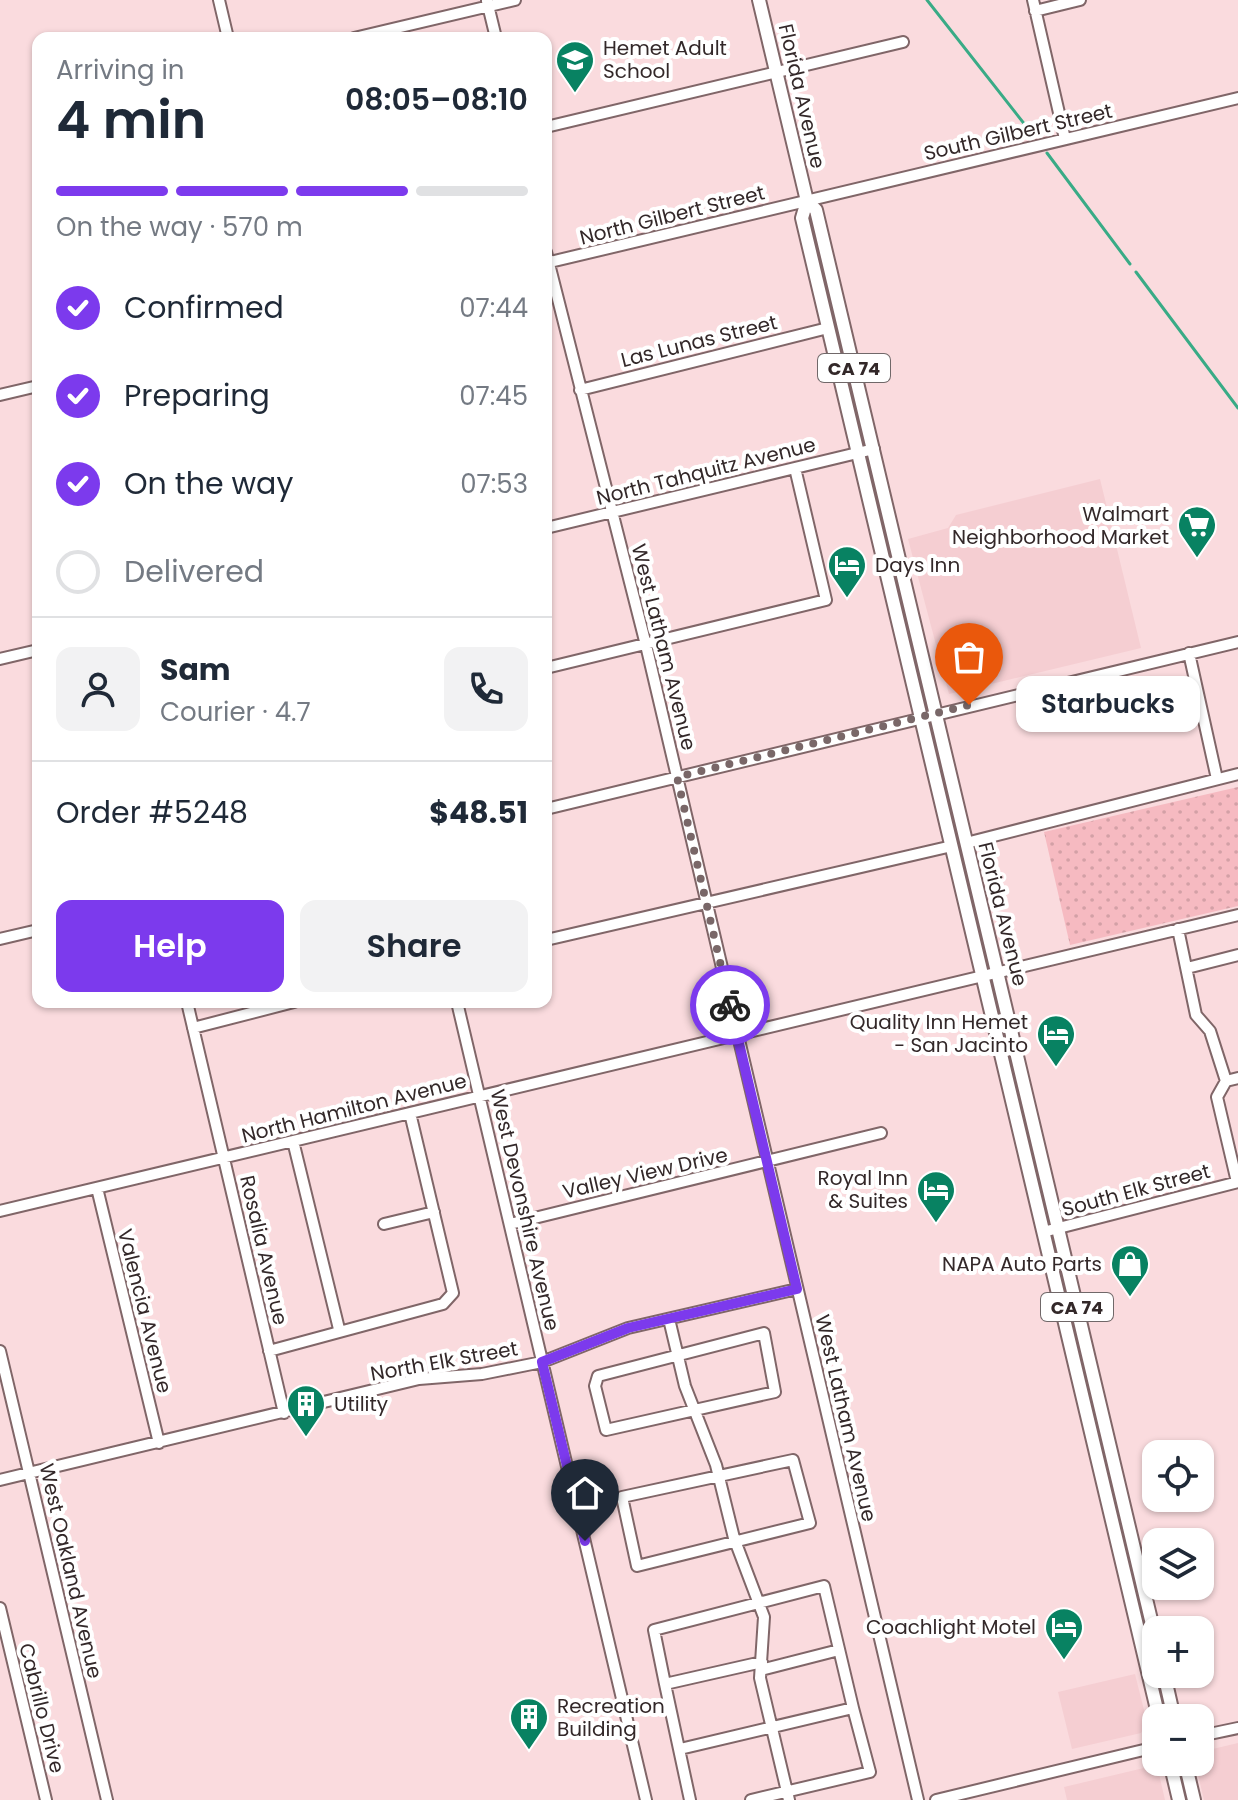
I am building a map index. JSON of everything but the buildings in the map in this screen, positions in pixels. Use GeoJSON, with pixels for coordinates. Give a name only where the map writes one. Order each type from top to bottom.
{"type":"FeatureCollection","features":[{"type":"Feature","properties":{"kind":"main road","name":"Florida Avenue"},"geometry":{"type":"LineString","coordinates":[[759,0],[807,201],[802,218],[1156,1704]]}},
{"type":"Feature","properties":{"kind":"main road","name":"Florida Avenue"},"geometry":{"type":"LineString","coordinates":[[807,201],[816,210],[874,449],[1150,1616]]}},
{"type":"Feature","properties":{"kind":"main road"},"geometry":{"type":"LineString","coordinates":[[828,328],[837,329],[849,375],[859,391]]}},
{"type":"Feature","properties":{"kind":"main road"},"geometry":{"type":"LineString","coordinates":[[1084,1403],[1090,1402],[1094,1411],[1117,1501],[1131,1534]]}},
{"type":"Feature","properties":{"kind":"main road"},"geometry":{"type":"LineString","coordinates":[[1173,1776],[1179,1800]]}},
{"type":"Feature","properties":{"kind":"main road"},"geometry":{"type":"LineString","coordinates":[[1188,1776],[1194,1800]]}},
{"type":"Feature","properties":{"kind":"street"},"geometry":{"type":"LineString","coordinates":[[219,0],[227,32]]}},
{"type":"Feature","properties":{"kind":"street"},"geometry":{"type":"LineString","coordinates":[[377,32],[488,3],[515,0]]}},
{"type":"Feature","properties":{"kind":"street"},"geometry":{"type":"LineString","coordinates":[[1065,139],[1034,5],[1080,0]]}},
{"type":"Feature","properties":{"kind":"street"},"geometry":{"type":"LineString","coordinates":[[488,3],[495,32]]}},
{"type":"Feature","properties":{"kind":"street"},"geometry":{"type":"LineString","coordinates":[[552,126],[903,42]]}},
{"type":"Feature","properties":{"kind":"street","name":"South Gilbert Street"},"geometry":{"type":"LineString","coordinates":[[807,201],[1238,98]]}},
{"type":"Feature","properties":{"kind":"street","name":"North Gilbert Street"},"geometry":{"type":"LineString","coordinates":[[552,258],[807,201]]}},
{"type":"Feature","properties":{"kind":"street","name":"West Latham Avenue"},"geometry":{"type":"LineString","coordinates":[[552,279],[646,645],[918,1800]]}},
{"type":"Feature","properties":{"kind":"street","name":"Las Lunas Street"},"geometry":{"type":"LineString","coordinates":[[580,390],[828,328]]}},
{"type":"Feature","properties":{"kind":"street"},"geometry":{"type":"LineString","coordinates":[[0,395],[32,387]]}},
{"type":"Feature","properties":{"kind":"street","name":"North Tahquitz Avenue"},"geometry":{"type":"LineString","coordinates":[[552,527],[874,449]]}},
{"type":"Feature","properties":{"kind":"street"},"geometry":{"type":"LineString","coordinates":[[552,667],[826,600],[795,468]]}},
{"type":"Feature","properties":{"kind":"street"},"geometry":{"type":"LineString","coordinates":[[552,808],[921,716],[1238,642]]}},
{"type":"Feature","properties":{"kind":"street"},"geometry":{"type":"LineString","coordinates":[[0,659],[32,651]]}},
{"type":"Feature","properties":{"kind":"street"},"geometry":{"type":"LineString","coordinates":[[1189,653],[1217,779]]}},
{"type":"Feature","properties":{"kind":"street"},"geometry":{"type":"LineString","coordinates":[[966,843],[1238,774]]}},
{"type":"Feature","properties":{"kind":"street"},"geometry":{"type":"LineString","coordinates":[[552,939],[952,846]]}},
{"type":"Feature","properties":{"kind":"street","name":"North Hamilton Avenue"},"geometry":{"type":"LineString","coordinates":[[0,1211],[223,1158],[294,1146],[479,1096],[983,975],[1179,934],[1238,915]]}},
{"type":"Feature","properties":{"kind":"street"},"geometry":{"type":"LineString","coordinates":[[0,939],[32,931]]}},
{"type":"Feature","properties":{"kind":"street"},"geometry":{"type":"LineString","coordinates":[[1179,934],[1196,1015],[1210,1031],[1226,1081]]}},
{"type":"Feature","properties":{"kind":"street"},"geometry":{"type":"LineString","coordinates":[[1187,968],[1238,955]]}},
{"type":"Feature","properties":{"kind":"street","name":"Rosalia Avenue"},"geometry":{"type":"LineString","coordinates":[[188,1008],[284,1413]]}},
{"type":"Feature","properties":{"kind":"street"},"geometry":{"type":"LineString","coordinates":[[193,1028],[271,1008]]}},
{"type":"Feature","properties":{"kind":"street","name":"West Devonshire Avenue"},"geometry":{"type":"LineString","coordinates":[[458,1008],[646,1800]]}},
{"type":"Feature","properties":{"kind":"street"},"geometry":{"type":"LineString","coordinates":[[1238,1078],[1226,1081],[1217,1097],[1232,1140],[1238,1182]]}},
{"type":"Feature","properties":{"kind":"street"},"geometry":{"type":"LineString","coordinates":[[339,1329],[443,1304],[453,1293],[410,1113]]}},
{"type":"Feature","properties":{"kind":"street","name":"Valley View Drive"},"geometry":{"type":"LineString","coordinates":[[510,1224],[881,1133]]}},
{"type":"Feature","properties":{"kind":"street"},"geometry":{"type":"LineString","coordinates":[[269,1351],[337,1336],[339,1329],[294,1146]]}},
{"type":"Feature","properties":{"kind":"street","name":"South Elk Street"},"geometry":{"type":"LineString","coordinates":[[1043,1232],[1238,1182]]}},
{"type":"Feature","properties":{"kind":"street","name":"Valencia Avenue"},"geometry":{"type":"LineString","coordinates":[[97,1188],[159,1443]]}},
{"type":"Feature","properties":{"kind":"street"},"geometry":{"type":"LineString","coordinates":[[384,1224],[434,1212]]}},
{"type":"Feature","properties":{"kind":"street","name":"North Elk Street"},"geometry":{"type":"LineString","coordinates":[[0,1480],[419,1379],[482,1374],[542,1362],[628,1328],[797,1289]]}},
{"type":"Feature","properties":{"kind":"street"},"geometry":{"type":"LineString","coordinates":[[669,1319],[677,1354],[719,1477],[736,1543],[764,1617],[761,1666],[788,1796]]}},
{"type":"Feature","properties":{"kind":"street"},"geometry":{"type":"LineString","coordinates":[[764,1333],[775,1392],[696,1413],[606,1430],[595,1386],[598,1376],[677,1354],[764,1333]]}},
{"type":"Feature","properties":{"kind":"street","name":"West Oakland Avenue"},"geometry":{"type":"LineString","coordinates":[[0,1351],[107,1800]]}},
{"type":"Feature","properties":{"kind":"street"},"geometry":{"type":"LineString","coordinates":[[793,1460],[810,1523],[637,1566],[622,1497],[719,1477],[793,1460]]}},
{"type":"Feature","properties":{"kind":"street"},"geometry":{"type":"LineString","coordinates":[[690,1800],[654,1630],[824,1586],[870,1772],[788,1796],[751,1800]]}},
{"type":"Feature","properties":{"kind":"street","name":"Cabrillo Drive"},"geometry":{"type":"LineString","coordinates":[[0,1608],[46,1800]]}},
{"type":"Feature","properties":{"kind":"street"},"geometry":{"type":"LineString","coordinates":[[665,1684],[839,1650]]}},
{"type":"Feature","properties":{"kind":"street"},"geometry":{"type":"LineString","coordinates":[[680,1749],[853,1708]]}},
{"type":"Feature","properties":{"kind":"street"},"geometry":{"type":"LineString","coordinates":[[1214,1733],[1238,1728]]}},
{"type":"Feature","properties":{"kind":"street"},"geometry":{"type":"LineString","coordinates":[[936,1800],[1142,1750]]}},
{"type":"Feature","properties":{"kind":"shaded area"},"geometry":{"type":"Polygon","coordinates":[[[1100,479],[1141,648],[949,694],[908,539],[948,528],[956,515],[1100,479]]]}},
{"type":"Feature","properties":{"kind":"shaded area"},"geometry":{"type":"Polygon","coordinates":[[[1238,787],[1238,906],[1070,945],[1044,832],[1238,787]]]}},
{"type":"Feature","properties":{"kind":"shaded area"},"geometry":{"type":"Polygon","coordinates":[[[1135,1674],[1142,1704],[1142,1731],[1072,1749],[1058,1692],[1135,1674]]]}},
{"type":"Feature","properties":{"kind":"shaded area"},"geometry":{"type":"Polygon","coordinates":[[[1238,1743],[1238,1800],[1204,1800],[1198,1776],[1214,1776],[1214,1749],[1238,1743]]]}},
{"type":"Feature","properties":{"kind":"shaded area"},"geometry":{"type":"Polygon","coordinates":[[[1142,1768],[1142,1776],[1159,1776],[1165,1800],[1067,1800],[1064,1787],[1142,1768]]]}},
{"type":"Feature","properties":{"kind":"waterway"},"geometry":{"type":"LineString","coordinates":[[927,0],[1033,135]]}},
{"type":"Feature","properties":{"kind":"waterway"},"geometry":{"type":"LineString","coordinates":[[1047,153],[1130,264]]}},
{"type":"Feature","properties":{"kind":"waterway"},"geometry":{"type":"LineString","coordinates":[[1136,272],[1238,408]]}},
{"type":"Feature","properties":{"kind":"way so far"},"geometry":{"type":"LineString","coordinates":[[730,1005],[677,777],[969,705]]}},
{"type":"Feature","properties":{"kind":"place","name":"Hemet Adult School"},"geometry":{"type":"Point","coordinates":[575,94]}},
{"type":"Feature","properties":{"kind":"place","name":"Walmart Neighborhood Market"},"geometry":{"type":"Point","coordinates":[1197,559]}},
{"type":"Feature","properties":{"kind":"place","name":"Days Inn"},"geometry":{"type":"Point","coordinates":[847,599]}},
{"type":"Feature","properties":{"kind":"place","name":"Starbucks"},"geometry":{"type":"Point","coordinates":[969,705]}},
{"type":"Feature","properties":{"kind":"place","name":"Quality Inn Hemet - San Jacinto"},"geometry":{"type":"Point","coordinates":[1056,1068]}},
{"type":"Feature","properties":{"kind":"place","name":"Royal Inn & Suites"},"geometry":{"type":"Point","coordinates":[936,1224]}},
{"type":"Feature","properties":{"kind":"place","name":"NAPA Auto Parts"},"geometry":{"type":"Point","coordinates":[1130,1298]}},
{"type":"Feature","properties":{"kind":"place","name":"Utility"},"geometry":{"type":"Point","coordinates":[306,1438]}},
{"type":"Feature","properties":{"kind":"place","name":"Coachlight Motel"},"geometry":{"type":"Point","coordinates":[1064,1661]}},
{"type":"Feature","properties":{"kind":"place","name":"Recreation Building"},"geometry":{"type":"Point","coordinates":[529,1751]}},
{"type":"Feature","properties":{"kind":"route"},"geometry":{"type":"LineString","coordinates":[[585,1541],[542,1362],[596,1344],[628,1328],[797,1289],[730,1005]]}}]}
